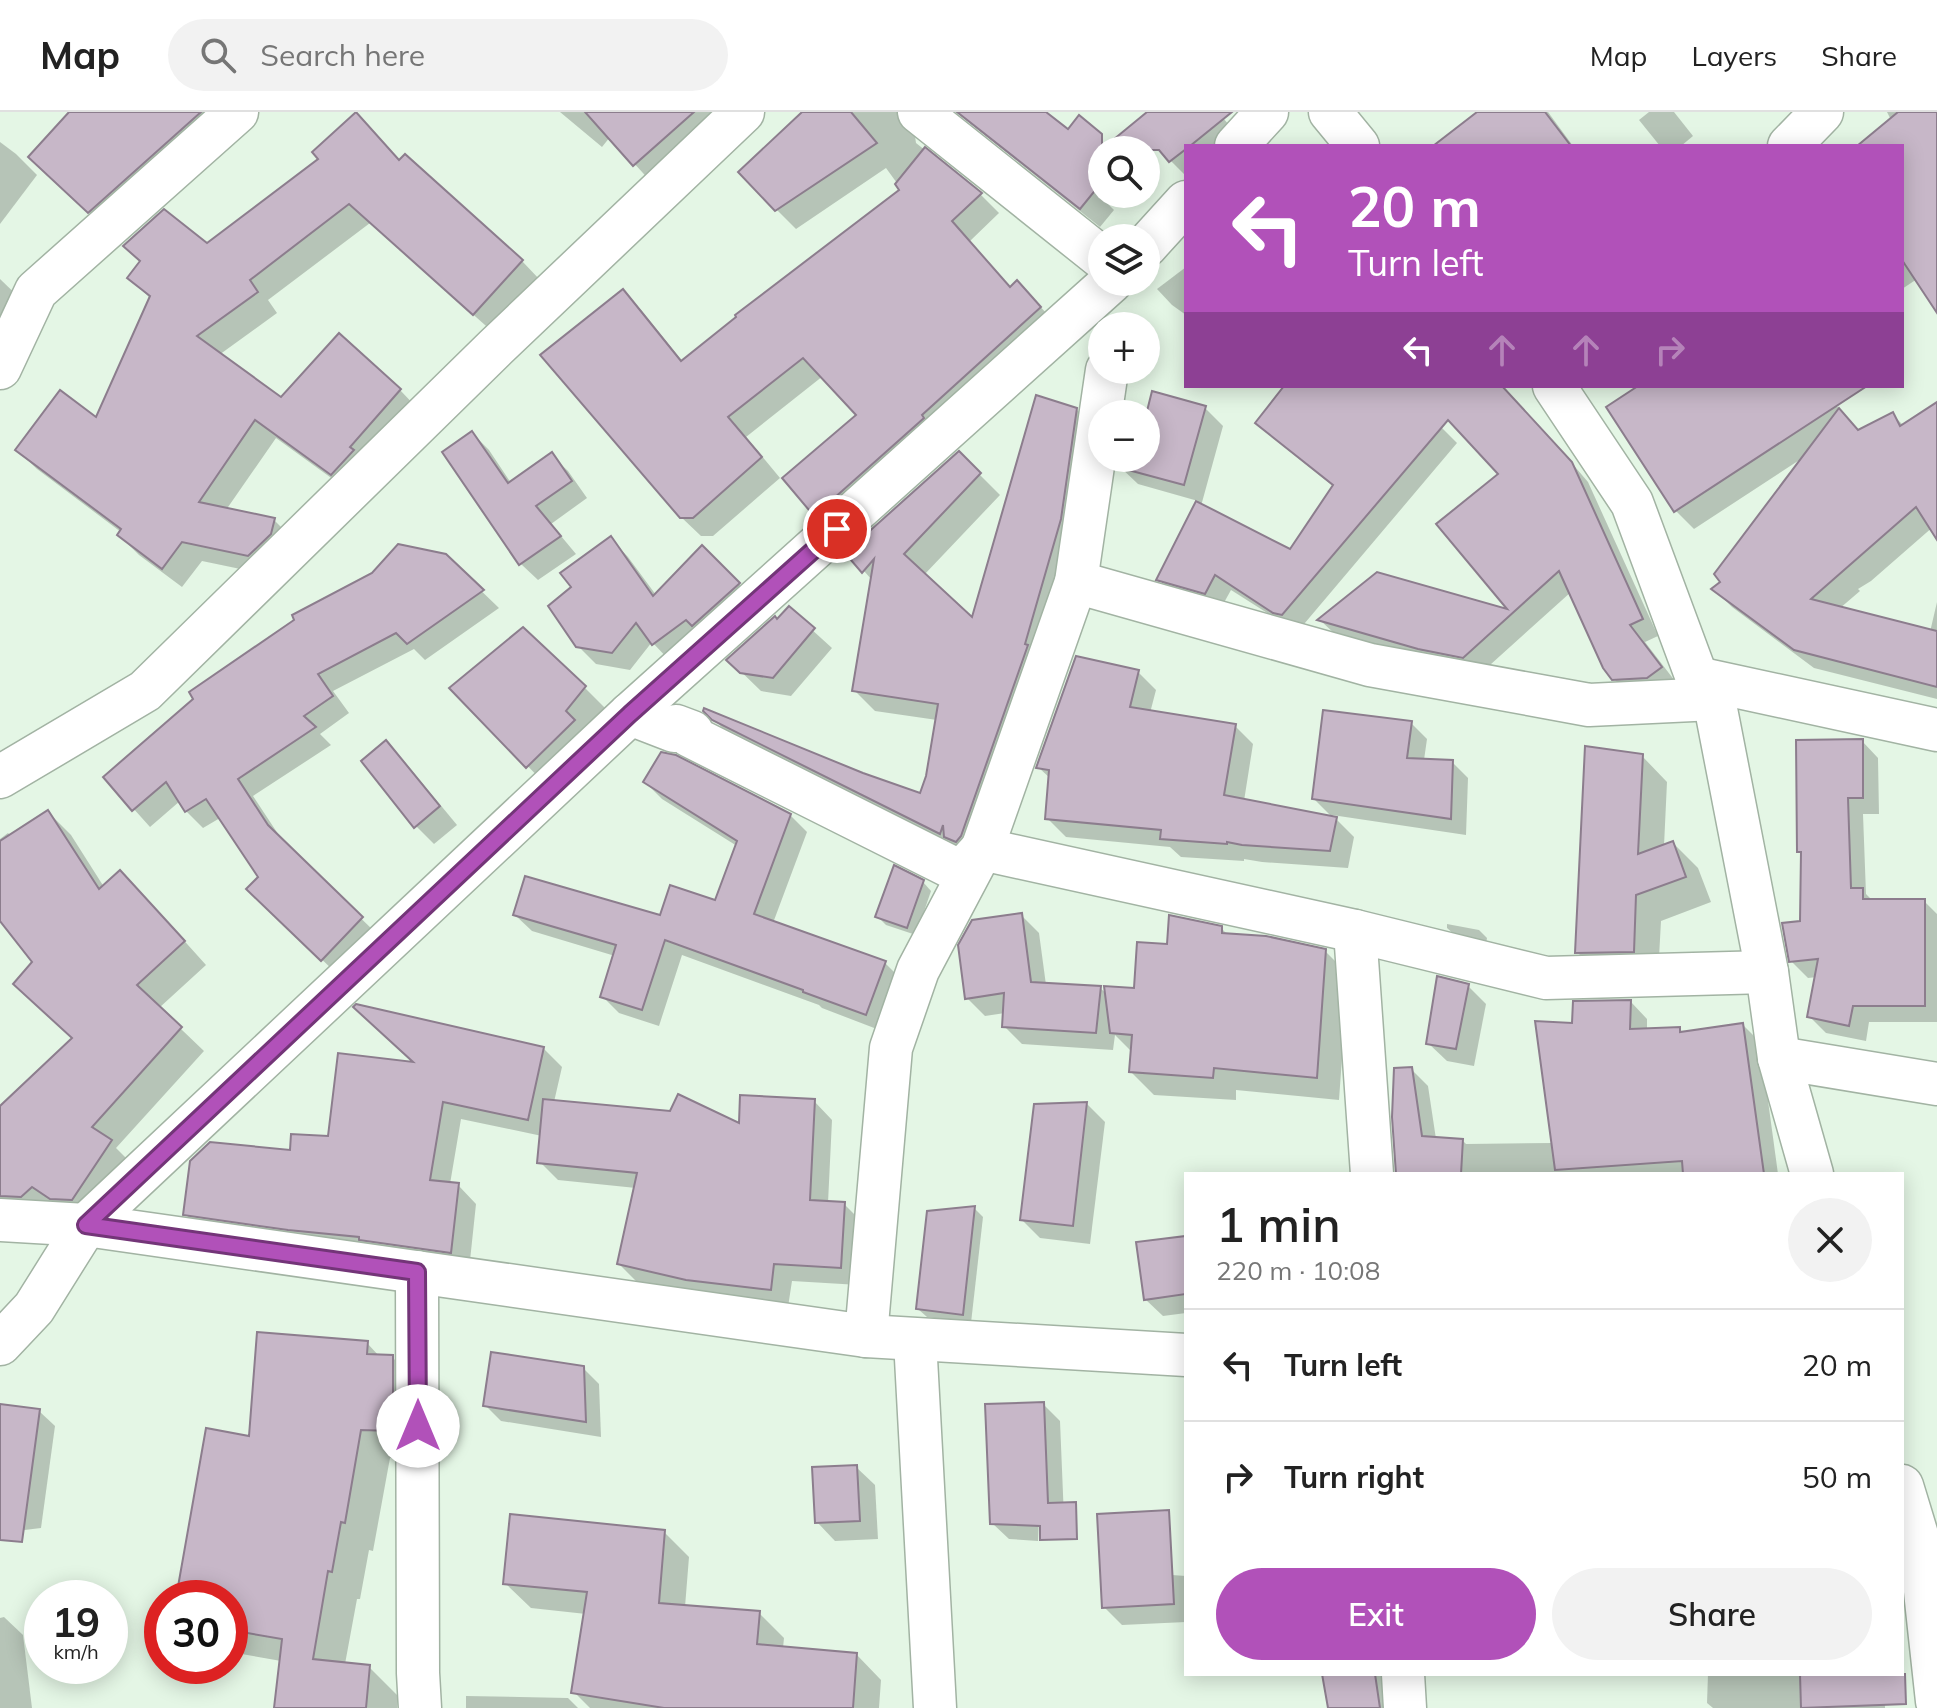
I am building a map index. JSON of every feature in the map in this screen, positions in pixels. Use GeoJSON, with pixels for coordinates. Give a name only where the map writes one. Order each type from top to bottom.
{"type":"FeatureCollection","features":[{"type":"Feature","properties":{"kind":"street"},"geometry":{"type":"LineString","coordinates":[[0,368],[36,291],[237,112]]}},
{"type":"Feature","properties":{"kind":"street"},"geometry":{"type":"LineString","coordinates":[[0,777],[145,691],[485,358],[743,112]]}},
{"type":"Feature","properties":{"kind":"street"},"geometry":{"type":"LineString","coordinates":[[919,112],[1088,247]]}},
{"type":"Feature","properties":{"kind":"street"},"geometry":{"type":"LineString","coordinates":[[1238,144],[1267,112]]}},
{"type":"Feature","properties":{"kind":"street"},"geometry":{"type":"LineString","coordinates":[[1330,112],[1356,144]]}},
{"type":"Feature","properties":{"kind":"street"},"geometry":{"type":"LineString","coordinates":[[1791,144],[1822,112]]}},
{"type":"Feature","properties":{"kind":"street"},"geometry":{"type":"LineString","coordinates":[[1160,231],[1184,204]]}},
{"type":"Feature","properties":{"kind":"street"},"geometry":{"type":"LineString","coordinates":[[0,1344],[34,1308],[86,1225],[630,714],[1095,296]]}},
{"type":"Feature","properties":{"kind":"street"},"geometry":{"type":"LineString","coordinates":[[866,1336],[891,1048],[918,970],[982,849],[1076,582],[1105,384]]}},
{"type":"Feature","properties":{"kind":"street"},"geometry":{"type":"LineString","coordinates":[[1555,388],[1632,503],[1706,688],[1767,972],[1779,1058],[1811,1172]]}},
{"type":"Feature","properties":{"kind":"street"},"geometry":{"type":"LineString","coordinates":[[1076,582],[1386,668],[1589,705],[1706,688],[1937,730]]}},
{"type":"Feature","properties":{"kind":"street"},"geometry":{"type":"LineString","coordinates":[[630,714],[674,731],[676,726],[692,732],[690,736],[961,872],[982,849]]}},
{"type":"Feature","properties":{"kind":"street"},"geometry":{"type":"LineString","coordinates":[[982,849],[1355,931],[1546,978],[1767,972]]}},
{"type":"Feature","properties":{"kind":"street"},"geometry":{"type":"LineString","coordinates":[[1355,931],[1372,1172]]}},
{"type":"Feature","properties":{"kind":"street"},"geometry":{"type":"LineString","coordinates":[[1779,1058],[1937,1084]]}},
{"type":"Feature","properties":{"kind":"street"},"geometry":{"type":"LineString","coordinates":[[0,1220],[86,1225],[866,1336],[1184,1355]]}},
{"type":"Feature","properties":{"kind":"street"},"geometry":{"type":"LineString","coordinates":[[417,1272],[420,1708]]}},
{"type":"Feature","properties":{"kind":"street"},"geometry":{"type":"LineString","coordinates":[[915,1340],[935,1708]]}},
{"type":"Feature","properties":{"kind":"street"},"geometry":{"type":"LineString","coordinates":[[1904,1491],[1929,1549],[1937,1701]]}},
{"type":"Feature","properties":{"kind":"street"},"geometry":{"type":"LineString","coordinates":[[1403,1676],[1405,1708]]}},
{"type":"Feature","properties":{"kind":"building"},"geometry":{"type":"Polygon","coordinates":[[[69,112],[201,112],[88,213],[28,157],[69,112]]]}},
{"type":"Feature","properties":{"kind":"building"},"geometry":{"type":"Polygon","coordinates":[[[356,112],[399,160],[405,154],[523,260],[473,315],[349,204],[250,280],[258,292],[197,336],[281,397],[339,333],[401,389],[350,447],[354,450],[331,475],[255,420],[199,502],[275,518],[271,534],[248,556],[182,542],[162,569],[117,535],[121,529],[15,450],[60,390],[96,417],[150,296],[127,278],[140,261],[123,246],[164,209],[207,243],[318,159],[312,152],[356,112]]]}},
{"type":"Feature","properties":{"kind":"building"},"geometry":{"type":"Polygon","coordinates":[[[585,112],[694,112],[633,166],[585,112]]]}},
{"type":"Feature","properties":{"kind":"building"},"geometry":{"type":"Polygon","coordinates":[[[802,112],[851,112],[877,143],[775,211],[738,172],[802,112]]]}},
{"type":"Feature","properties":{"kind":"building"},"geometry":{"type":"Polygon","coordinates":[[[957,112],[1046,112],[1068,129],[1079,115],[1102,134],[1088,136],[1088,199],[1080,209],[957,112]]]}},
{"type":"Feature","properties":{"kind":"building"},"geometry":{"type":"Polygon","coordinates":[[[1147,112],[1232,112],[1192,144],[1184,144],[1184,151],[1169,162],[1160,151],[1160,136],[1118,136],[1147,112]]]}},
{"type":"Feature","properties":{"kind":"building"},"geometry":{"type":"Polygon","coordinates":[[[1477,112],[1545,112],[1569,144],[1436,144],[1477,112]]]}},
{"type":"Feature","properties":{"kind":"building"},"geometry":{"type":"Polygon","coordinates":[[[1898,112],[1937,112],[1937,313],[1904,263],[1904,144],[1859,144],[1898,112]]]}},
{"type":"Feature","properties":{"kind":"building"},"geometry":{"type":"Polygon","coordinates":[[[925,147],[982,193],[952,221],[1010,287],[1017,280],[1041,307],[922,415],[924,418],[814,516],[782,478],[856,415],[803,358],[728,417],[762,457],[693,518],[680,518],[540,355],[623,289],[681,361],[735,315],[899,190],[895,184],[925,147]]]}},
{"type":"Feature","properties":{"kind":"building"},"geometry":{"type":"Polygon","coordinates":[[[1282,388],[1504,388],[1572,462],[1643,619],[1630,625],[1662,667],[1647,678],[1612,680],[1603,668],[1559,571],[1463,658],[1418,649],[1317,620],[1377,572],[1507,609],[1436,524],[1498,474],[1448,420],[1282,615],[1273,613],[1215,575],[1205,594],[1156,580],[1196,501],[1290,549],[1333,485],[1255,423],[1282,388]]]}},
{"type":"Feature","properties":{"kind":"building"},"geometry":{"type":"Polygon","coordinates":[[[1635,388],[1864,388],[1674,512],[1606,407],[1635,388]]]}},
{"type":"Feature","properties":{"kind":"building"},"geometry":{"type":"Polygon","coordinates":[[[1152,391],[1206,406],[1184,485],[1136,472],[1160,472],[1160,400],[1150,400],[1152,391]]]}},
{"type":"Feature","properties":{"kind":"building"},"geometry":{"type":"Polygon","coordinates":[[[1036,395],[1077,408],[1061,519],[1025,644],[1028,645],[961,836],[956,842],[944,837],[943,825],[940,834],[712,720],[703,711],[704,708],[920,793],[926,776],[938,704],[852,691],[874,559],[862,573],[845,553],[959,451],[981,473],[904,554],[972,617],[1036,395]]]}},
{"type":"Feature","properties":{"kind":"building"},"geometry":{"type":"Polygon","coordinates":[[[1937,402],[1937,540],[1916,507],[1811,599],[1937,631],[1937,687],[1794,650],[1711,589],[1720,582],[1714,574],[1839,408],[1858,430],[1893,412],[1900,426],[1937,402]]]}},
{"type":"Feature","properties":{"kind":"building"},"geometry":{"type":"Polygon","coordinates":[[[472,431],[508,483],[552,452],[572,481],[536,506],[561,536],[519,565],[442,452],[472,431]]]}},
{"type":"Feature","properties":{"kind":"building"},"geometry":{"type":"Polygon","coordinates":[[[611,536],[653,596],[702,545],[740,583],[692,626],[686,620],[652,645],[636,623],[612,653],[576,647],[548,606],[571,587],[560,573],[611,536]]]}},
{"type":"Feature","properties":{"kind":"building"},"geometry":{"type":"Polygon","coordinates":[[[398,544],[446,554],[484,590],[407,644],[396,633],[318,674],[333,696],[304,716],[316,727],[238,779],[268,825],[363,917],[321,961],[246,889],[258,877],[206,799],[185,812],[166,782],[132,811],[103,777],[193,699],[189,692],[294,620],[292,615],[372,573],[398,544]]]}},
{"type":"Feature","properties":{"kind":"building"},"geometry":{"type":"Polygon","coordinates":[[[789,606],[815,628],[773,678],[740,673],[726,660],[789,606]]]}},
{"type":"Feature","properties":{"kind":"building"},"geometry":{"type":"Polygon","coordinates":[[[523,627],[586,686],[566,711],[575,720],[526,768],[449,688],[523,627]]]}},
{"type":"Feature","properties":{"kind":"building"},"geometry":{"type":"Polygon","coordinates":[[[1076,656],[1139,670],[1130,707],[1236,724],[1224,795],[1337,817],[1330,851],[1160,839],[1161,830],[1045,819],[1049,770],[1036,768],[1076,656]]]}},
{"type":"Feature","properties":{"kind":"building"},"geometry":{"type":"Polygon","coordinates":[[[1323,710],[1412,721],[1407,758],[1453,760],[1451,819],[1312,799],[1323,710]]]}},
{"type":"Feature","properties":{"kind":"building"},"geometry":{"type":"Polygon","coordinates":[[[1863,739],[1863,798],[1848,798],[1851,888],[1863,888],[1863,899],[1925,899],[1925,1006],[1853,1006],[1849,1026],[1807,1017],[1818,959],[1789,962],[1782,923],[1800,921],[1801,852],[1797,852],[1796,740],[1863,739]]]}},
{"type":"Feature","properties":{"kind":"building"},"geometry":{"type":"Polygon","coordinates":[[[386,740],[440,806],[414,828],[361,761],[386,740]]]}},
{"type":"Feature","properties":{"kind":"building"},"geometry":{"type":"Polygon","coordinates":[[[1585,746],[1643,754],[1638,854],[1673,841],[1686,877],[1636,895],[1634,952],[1575,953],[1585,746]]]}},
{"type":"Feature","properties":{"kind":"building"},"geometry":{"type":"Polygon","coordinates":[[[661,752],[676,755],[791,814],[754,914],[886,961],[866,1015],[665,940],[642,1010],[600,997],[616,945],[513,915],[525,876],[660,915],[670,885],[715,900],[737,841],[643,782],[661,752]]]}},
{"type":"Feature","properties":{"kind":"building"},"geometry":{"type":"Polygon","coordinates":[[[48,810],[99,889],[120,870],[185,941],[137,985],[182,1027],[92,1127],[112,1140],[72,1200],[50,1199],[32,1187],[21,1197],[0,1196],[0,1106],[72,1038],[13,984],[32,962],[0,921],[0,841],[48,810]]]}},
{"type":"Feature","properties":{"kind":"building"},"geometry":{"type":"Polygon","coordinates":[[[894,865],[924,880],[907,928],[875,917],[894,865]]]}},
{"type":"Feature","properties":{"kind":"building"},"geometry":{"type":"Polygon","coordinates":[[[1022,913],[1031,982],[1101,986],[1096,1033],[1002,1027],[1004,993],[965,999],[958,945],[972,920],[1022,913]]]}},
{"type":"Feature","properties":{"kind":"building"},"geometry":{"type":"Polygon","coordinates":[[[1169,915],[1222,926],[1222,933],[1266,936],[1326,949],[1317,1078],[1214,1068],[1213,1078],[1129,1072],[1132,1035],[1110,1033],[1104,986],[1134,988],[1137,942],[1167,944],[1169,915]]]}},
{"type":"Feature","properties":{"kind":"building"},"geometry":{"type":"Polygon","coordinates":[[[1437,976],[1469,984],[1456,1049],[1426,1044],[1437,976]]]}},
{"type":"Feature","properties":{"kind":"building"},"geometry":{"type":"Polygon","coordinates":[[[1631,1000],[1630,1029],[1680,1027],[1680,1032],[1743,1023],[1764,1172],[1683,1172],[1682,1161],[1555,1170],[1535,1021],[1572,1023],[1573,1001],[1631,1000]]]}},
{"type":"Feature","properties":{"kind":"building"},"geometry":{"type":"Polygon","coordinates":[[[356,1004],[544,1047],[528,1120],[443,1102],[430,1180],[459,1183],[451,1253],[359,1240],[359,1237],[183,1215],[190,1161],[210,1142],[290,1150],[291,1134],[328,1136],[338,1053],[413,1062],[353,1007],[356,1004]]]}},
{"type":"Feature","properties":{"kind":"building"},"geometry":{"type":"Polygon","coordinates":[[[1412,1067],[1422,1136],[1463,1139],[1461,1172],[1396,1172],[1392,1117],[1394,1068],[1412,1067]]]}},
{"type":"Feature","properties":{"kind":"building"},"geometry":{"type":"Polygon","coordinates":[[[678,1094],[739,1123],[740,1095],[815,1099],[810,1200],[845,1202],[841,1268],[774,1264],[771,1290],[686,1280],[617,1264],[637,1173],[537,1163],[543,1099],[670,1111],[678,1094]]]}},
{"type":"Feature","properties":{"kind":"building"},"geometry":{"type":"Polygon","coordinates":[[[1087,1102],[1073,1226],[1020,1220],[1034,1104],[1087,1102]]]}},
{"type":"Feature","properties":{"kind":"building"},"geometry":{"type":"Polygon","coordinates":[[[975,1206],[963,1315],[916,1309],[927,1211],[975,1206]]]}},
{"type":"Feature","properties":{"kind":"building"},"geometry":{"type":"Polygon","coordinates":[[[1184,1236],[1184,1294],[1144,1300],[1136,1242],[1184,1236]]]}},
{"type":"Feature","properties":{"kind":"building"},"geometry":{"type":"Polygon","coordinates":[[[257,1332],[368,1341],[367,1354],[393,1355],[393,1431],[361,1430],[345,1523],[341,1522],[332,1572],[328,1571],[313,1659],[370,1665],[366,1708],[274,1708],[282,1639],[248,1633],[248,1580],[179,1580],[206,1428],[249,1436],[257,1332]]]}},
{"type":"Feature","properties":{"kind":"building"},"geometry":{"type":"Polygon","coordinates":[[[491,1352],[584,1366],[586,1422],[483,1406],[491,1352]]]}},
{"type":"Feature","properties":{"kind":"building"},"geometry":{"type":"Polygon","coordinates":[[[1044,1402],[1048,1503],[1076,1502],[1077,1539],[1040,1540],[1040,1526],[990,1524],[985,1404],[1044,1402]]]}},
{"type":"Feature","properties":{"kind":"building"},"geometry":{"type":"Polygon","coordinates":[[[0,1404],[40,1409],[22,1542],[0,1540],[0,1404]]]}},
{"type":"Feature","properties":{"kind":"building"},"geometry":{"type":"Polygon","coordinates":[[[857,1465],[860,1521],[815,1523],[812,1467],[857,1465]]]}},
{"type":"Feature","properties":{"kind":"building"},"geometry":{"type":"Polygon","coordinates":[[[1169,1510],[1174,1604],[1102,1608],[1097,1514],[1169,1510]]]}},
{"type":"Feature","properties":{"kind":"building"},"geometry":{"type":"Polygon","coordinates":[[[510,1514],[665,1530],[659,1603],[760,1611],[757,1644],[857,1653],[853,1708],[664,1708],[571,1693],[587,1592],[503,1584],[510,1514]]]}},
{"type":"Feature","properties":{"kind":"building"},"geometry":{"type":"Polygon","coordinates":[[[1905,1674],[1906,1704],[1801,1708],[1800,1676],[1905,1674]]]}},
{"type":"Feature","properties":{"kind":"building"},"geometry":{"type":"Polygon","coordinates":[[[1322,1676],[1375,1676],[1380,1708],[1328,1708],[1322,1676]]]}},
{"type":"Feature","properties":{"kind":"route"},"geometry":{"type":"LineString","coordinates":[[418,1426],[417,1272],[86,1225],[630,714],[837,529]]}}]}
